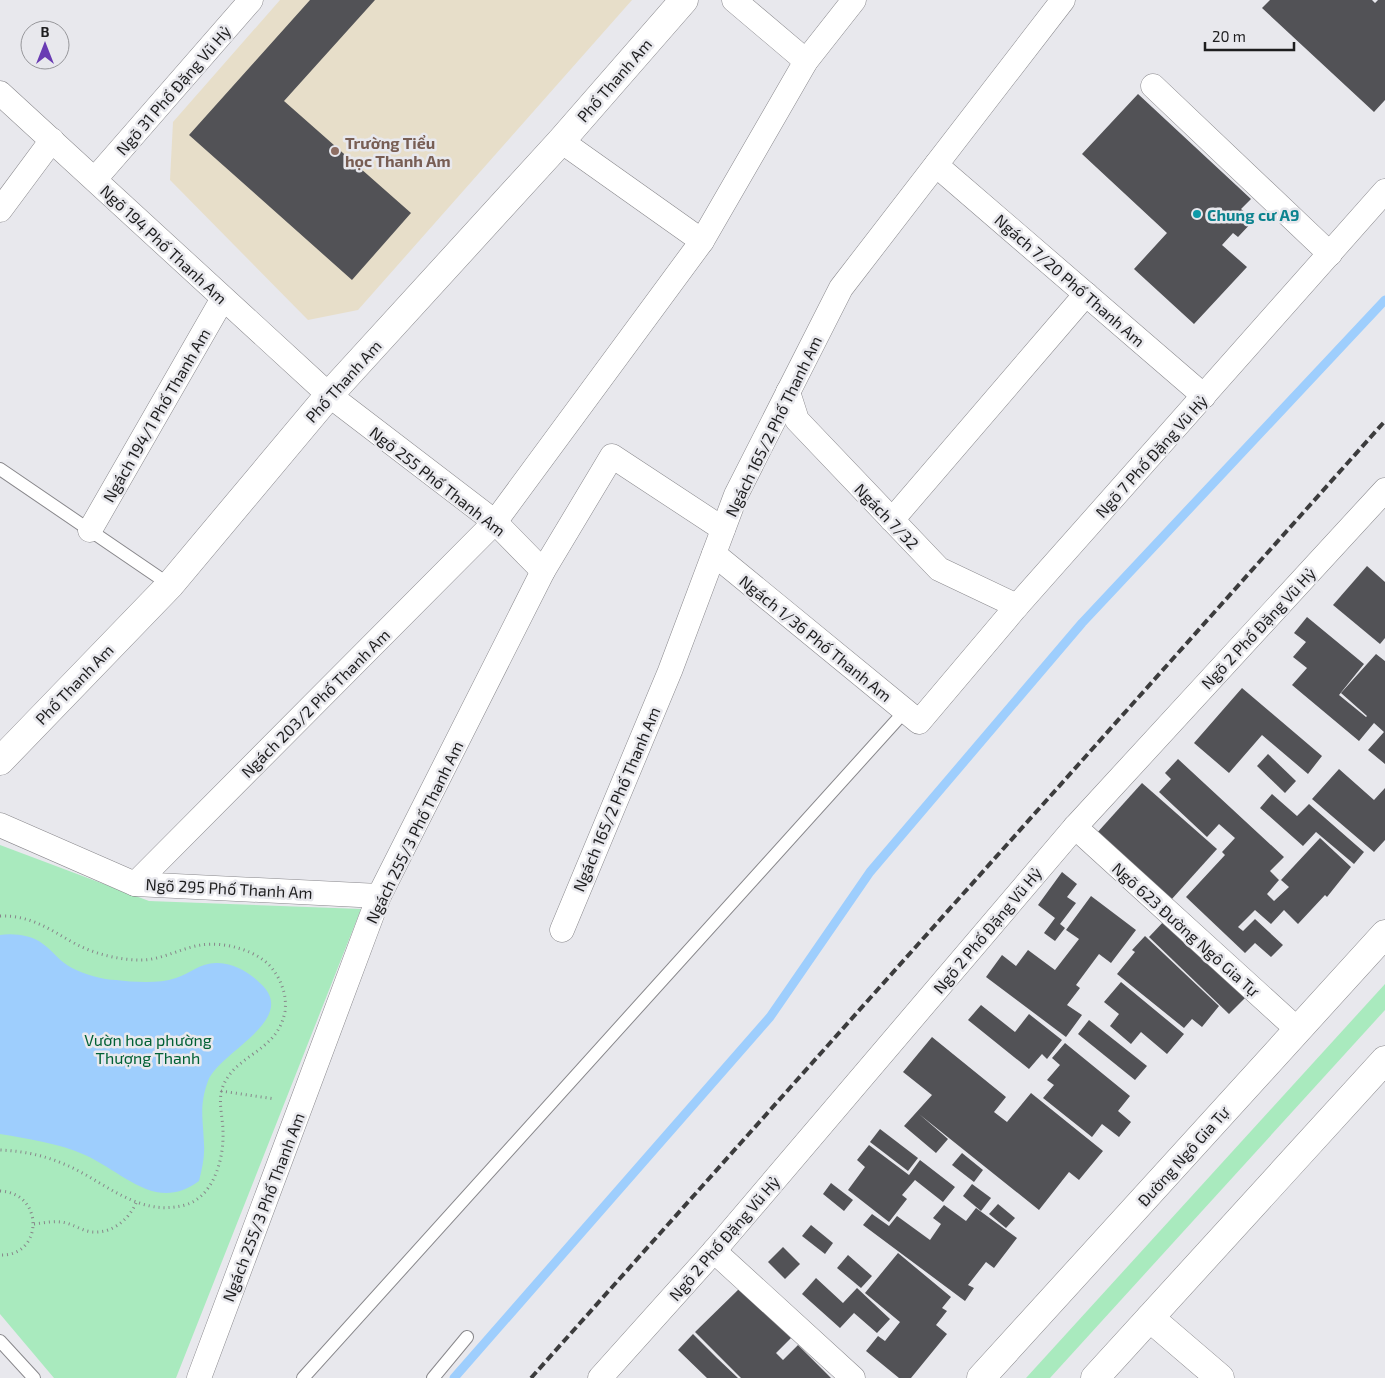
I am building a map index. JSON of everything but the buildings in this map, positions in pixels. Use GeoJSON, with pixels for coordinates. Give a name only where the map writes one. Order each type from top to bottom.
{"type":"FeatureCollection","features":[{"type":"Feature","properties":{"kind":"street","name":"Ngõ 31 Phố Đặng Vũ Hỷ"},"geometry":{"type":"LineString","coordinates":[[95,179],[251,0]]}},
{"type":"Feature","properties":{"kind":"street","name":"Phố Thanh Am"},"geometry":{"type":"LineString","coordinates":[[0,760],[170,585],[329,395],[561,140],[684,0]]}},
{"type":"Feature","properties":{"kind":"street"},"geometry":{"type":"LineString","coordinates":[[734,0],[806,61]]}},
{"type":"Feature","properties":{"kind":"street","name":"Ngách 203/2 Phố Thanh Am"},"geometry":{"type":"LineString","coordinates":[[135,884],[495,522],[702,241],[806,61],[854,0]]}},
{"type":"Feature","properties":{"kind":"street","name":"Ngách 165/2 Phố Thanh Am"},"geometry":{"type":"LineString","coordinates":[[562,930],[670,671],[736,495],[841,288],[1063,0]]}},
{"type":"Feature","properties":{"kind":"street"},"geometry":{"type":"LineString","coordinates":[[1153,86],[1330,254]]}},
{"type":"Feature","properties":{"kind":"street","name":"Ngõ 194 Phố Thanh Am"},"geometry":{"type":"LineString","coordinates":[[0,93],[95,179],[222,300],[329,395]]}},
{"type":"Feature","properties":{"kind":"street"},"geometry":{"type":"LineString","coordinates":[[0,210],[52,140]]}},
{"type":"Feature","properties":{"kind":"street"},"geometry":{"type":"LineString","coordinates":[[561,140],[702,241]]}},
{"type":"Feature","properties":{"kind":"street","name":"Ngách 7/20 Phố Thanh Am"},"geometry":{"type":"LineString","coordinates":[[936,165],[1204,396]]}},
{"type":"Feature","properties":{"kind":"street","name":"Ngõ 7 Phố Đặng Vũ Hỷ"},"geometry":{"type":"LineString","coordinates":[[912,716],[1017,606],[1385,191]]}},
{"type":"Feature","properties":{"kind":"street"},"geometry":{"type":"LineString","coordinates":[[892,520],[1086,294]]}},
{"type":"Feature","properties":{"kind":"street","name":"Ngách 194/1 Phố Thanh Am"},"geometry":{"type":"LineString","coordinates":[[90,530],[222,300]]}},
{"type":"Feature","properties":{"kind":"street","name":"Ngách 7/32"},"geometry":{"type":"LineString","coordinates":[[788,392],[797,420],[938,569],[1017,606]]}},
{"type":"Feature","properties":{"kind":"street","name":"Ngõ 255 Phố Thanh Am"},"geometry":{"type":"LineString","coordinates":[[329,395],[495,522],[543,571]]}},
{"type":"Feature","properties":{"kind":"street","name":"Ngách 255/3 Phố Thanh Am"},"geometry":{"type":"LineString","coordinates":[[199,1378],[379,896],[543,571],[612,456],[723,529]]}},
{"type":"Feature","properties":{"kind":"street","name":"Ngõ 2 Phố Đặng Vũ Hỷ"},"geometry":{"type":"LineString","coordinates":[[600,1378],[714,1251],[1075,827],[1385,490]]}},
{"type":"Feature","properties":{"kind":"street","name":"Ngách 1/36 Phố Thanh Am"},"geometry":{"type":"LineString","coordinates":[[714,554],[912,716]]}},
{"type":"Feature","properties":{"kind":"street","name":"Ngõ 295 Phố Thanh Am"},"geometry":{"type":"LineString","coordinates":[[0,825],[135,884],[379,896]]}},
{"type":"Feature","properties":{"kind":"street","name":"Ngõ 623 Đường Ngô Gia Tự"},"geometry":{"type":"LineString","coordinates":[[1075,827],[1298,1030]]}},
{"type":"Feature","properties":{"kind":"street","name":"Đường Ngô Gia Tự"},"geometry":{"type":"LineString","coordinates":[[981,1378],[1385,934]]}},
{"type":"Feature","properties":{"kind":"street"},"geometry":{"type":"LineString","coordinates":[[1095,1378],[1385,1060]]}},
{"type":"Feature","properties":{"kind":"street"},"geometry":{"type":"LineString","coordinates":[[714,1251],[853,1378]]}},
{"type":"Feature","properties":{"kind":"street"},"geometry":{"type":"LineString","coordinates":[[1150,1318],[1220,1378]]}},
{"type":"Feature","properties":{"kind":"lane"},"geometry":{"type":"LineString","coordinates":[[0,469],[170,585]]}},
{"type":"Feature","properties":{"kind":"lane"},"geometry":{"type":"LineString","coordinates":[[303,1378],[912,716]]}},
{"type":"Feature","properties":{"kind":"lane"},"geometry":{"type":"LineString","coordinates":[[433,1378],[466,1337]]}},
{"type":"Feature","properties":{"kind":"lane"},"geometry":{"type":"LineString","coordinates":[[0,1341],[34,1378]]}},
{"type":"Feature","properties":{"kind":"path"},"geometry":{"type":"LineString","coordinates":[[0,916],[17,916],[38,922],[94,952],[116,957],[142,960],[162,957],[201,945],[219,944],[258,956],[274,969],[282,986],[286,1004],[283,1021],[273,1039],[228,1075],[221,1091],[222,1148],[218,1166],[210,1186],[199,1198],[185,1205],[168,1207],[136,1203],[63,1163],[39,1156],[0,1150]]}},
{"type":"Feature","properties":{"kind":"path"},"geometry":{"type":"LineString","coordinates":[[221,1091],[275,1100],[300,1107]]}},
{"type":"Feature","properties":{"kind":"path"},"geometry":{"type":"LineString","coordinates":[[0,1191],[19,1196],[27,1203],[32,1213],[34,1224],[32,1235],[26,1245],[17,1252],[0,1255]]}},
{"type":"Feature","properties":{"kind":"path"},"geometry":{"type":"LineString","coordinates":[[34,1224],[62,1222],[94,1232],[104,1231],[125,1221],[132,1213],[136,1203]]}},
{"type":"Feature","properties":{"kind":"shaded area","name":"Trường Tiểu học Thanh Am"},"geometry":{"type":"Polygon","coordinates":[[[280,0],[632,0],[358,310],[308,320],[170,180],[173,122],[280,0]]]}},
{"type":"Feature","properties":{"kind":"green space","name":"Vườn hoa phường Thượng Thanh"},"geometry":{"type":"Polygon","coordinates":[[[0,845],[149,901],[361,909],[176,1378],[54,1378],[0,1314],[0,845]]]}},
{"type":"Feature","properties":{"kind":"green space"},"geometry":{"type":"Polygon","coordinates":[[[1385,984],[1385,1010],[1050,1378],[1026,1378],[1385,984]]]}},
{"type":"Feature","properties":{"kind":"water"},"geometry":{"type":"Polygon","coordinates":[[[11,934],[39,941],[72,968],[105,979],[138,982],[162,981],[176,978],[206,964],[218,963],[241,969],[261,984],[270,997],[270,1010],[264,1023],[215,1070],[205,1090],[202,1112],[204,1153],[199,1181],[183,1190],[169,1193],[155,1192],[127,1180],[100,1163],[75,1151],[43,1142],[0,1134],[0,935],[11,934]]]}},
{"type":"Feature","properties":{"kind":"waterway"},"geometry":{"type":"LineString","coordinates":[[454,1378],[770,1017],[870,872],[1082,623],[1385,300]]}},
{"type":"Feature","properties":{"kind":"railway"},"geometry":{"type":"LineString","coordinates":[[531,1378],[1385,421]]}},
{"type":"Feature","properties":{"kind":"place","name":"Trường Tiểu học Thanh Am"},"geometry":{"type":"Point","coordinates":[335,151]}},
{"type":"Feature","properties":{"kind":"place","name":"Chung cư A9"},"geometry":{"type":"Point","coordinates":[1197,214]}}]}
